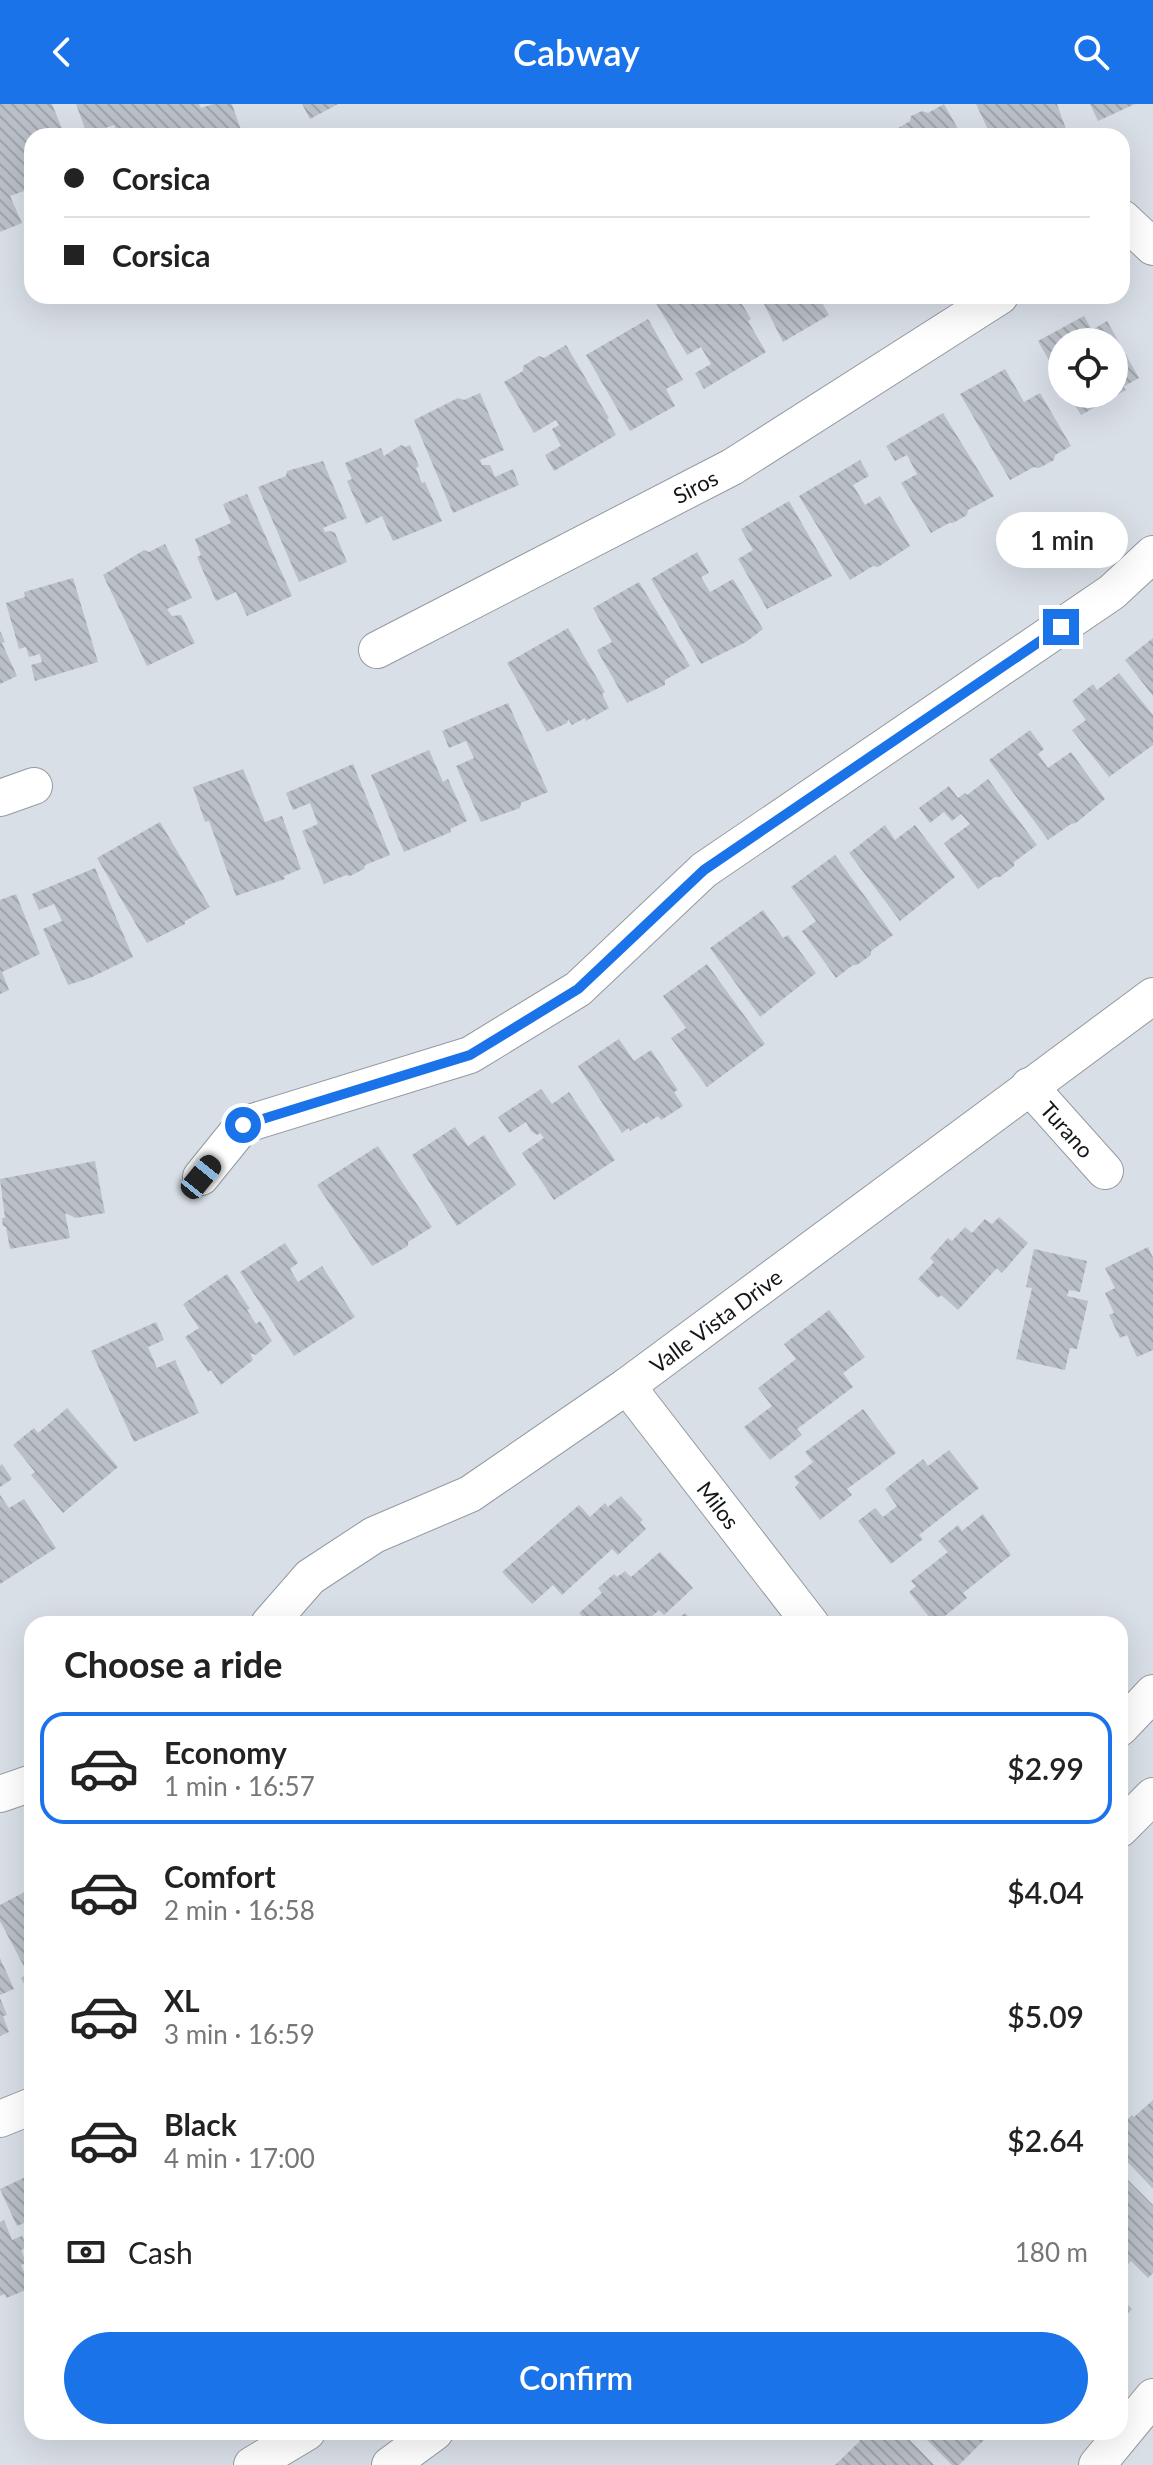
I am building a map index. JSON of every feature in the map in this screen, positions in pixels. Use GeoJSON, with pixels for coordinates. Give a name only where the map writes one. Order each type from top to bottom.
{"type":"FeatureCollection","features":[{"type":"Feature","properties":{"kind":"street"},"geometry":{"type":"LineString","coordinates":[[1130,225],[1153,247]]}},
{"type":"Feature","properties":{"kind":"street","name":"Siros"},"geometry":{"type":"LineString","coordinates":[[377,650],[732,467],[987,304]]}},
{"type":"Feature","properties":{"kind":"street"},"geometry":{"type":"LineString","coordinates":[[201,1177],[243,1125],[470,1055],[578,989],[704,870],[1112,592],[1153,554]]}},
{"type":"Feature","properties":{"kind":"street"},"geometry":{"type":"LineString","coordinates":[[0,798],[34,786]]}},
{"type":"Feature","properties":{"kind":"street","name":"Valle Vista Drive"},"geometry":{"type":"LineString","coordinates":[[276,1616],[310,1577],[374,1535],[470,1494],[627,1386],[1153,996]]}},
{"type":"Feature","properties":{"kind":"street","name":"Turano"},"geometry":{"type":"LineString","coordinates":[[1029,1086],[1105,1171]]}},
{"type":"Feature","properties":{"kind":"street","name":"Milos"},"geometry":{"type":"LineString","coordinates":[[627,1386],[805,1616]]}},
{"type":"Feature","properties":{"kind":"street"},"geometry":{"type":"LineString","coordinates":[[1128,1720],[1153,1693]]}},
{"type":"Feature","properties":{"kind":"street"},"geometry":{"type":"LineString","coordinates":[[0,1794],[24,1786]]}},
{"type":"Feature","properties":{"kind":"street"},"geometry":{"type":"LineString","coordinates":[[1128,1821],[1153,1796]]}},
{"type":"Feature","properties":{"kind":"street"},"geometry":{"type":"LineString","coordinates":[[0,2119],[24,2109]]}},
{"type":"Feature","properties":{"kind":"street"},"geometry":{"type":"LineString","coordinates":[[1128,2427],[1153,2397]]}},
{"type":"Feature","properties":{"kind":"street"},"geometry":{"type":"LineString","coordinates":[[252,2465],[294,2440]]}},
{"type":"Feature","properties":{"kind":"street"},"geometry":{"type":"LineString","coordinates":[[390,2465],[424,2440]]}},
{"type":"Feature","properties":{"kind":"street"},"geometry":{"type":"LineString","coordinates":[[1097,2465],[1118,2440]]}},
{"type":"Feature","properties":{"kind":"building"},"geometry":{"type":"Polygon","coordinates":[[[0,104],[52,104],[62,128],[24,128],[24,191],[10,196],[22,223],[0,232],[0,104]]]}},
{"type":"Feature","properties":{"kind":"building"},"geometry":{"type":"Polygon","coordinates":[[[76,104],[199,104],[201,108],[213,104],[232,104],[240,128],[115,128],[114,125],[85,128],[76,104]]]}},
{"type":"Feature","properties":{"kind":"building"},"geometry":{"type":"Polygon","coordinates":[[[302,104],[338,104],[310,119],[302,104]]]}},
{"type":"Feature","properties":{"kind":"building"},"geometry":{"type":"Polygon","coordinates":[[[944,104],[958,128],[898,128],[910,121],[911,116],[922,111],[928,113],[944,104]]]}},
{"type":"Feature","properties":{"kind":"building"},"geometry":{"type":"Polygon","coordinates":[[[976,104],[1057,104],[1066,128],[987,128],[976,104]]]}},
{"type":"Feature","properties":{"kind":"building"},"geometry":{"type":"Polygon","coordinates":[[[1090,104],[1135,104],[1098,121],[1090,104]]]}},
{"type":"Feature","properties":{"kind":"building"},"geometry":{"type":"Polygon","coordinates":[[[656,304],[742,304],[766,352],[704,389],[695,373],[711,364],[701,347],[687,355],[656,304]]]}},
{"type":"Feature","properties":{"kind":"building"},"geometry":{"type":"Polygon","coordinates":[[[764,304],[823,304],[829,315],[783,342],[764,304]]]}},
{"type":"Feature","properties":{"kind":"building"},"geometry":{"type":"Polygon","coordinates":[[[1084,316],[1091,328],[1062,328],[1084,316]]]}},
{"type":"Feature","properties":{"kind":"building"},"geometry":{"type":"Polygon","coordinates":[[[648,319],[683,380],[666,389],[675,406],[630,431],[586,355],[648,319]]]}},
{"type":"Feature","properties":{"kind":"building"},"geometry":{"type":"Polygon","coordinates":[[[1107,321],[1111,328],[1095,328],[1107,321]]]}},
{"type":"Feature","properties":{"kind":"building"},"geometry":{"type":"Polygon","coordinates":[[[1048,336],[1048,358],[1038,341],[1048,336]]]}},
{"type":"Feature","properties":{"kind":"building"},"geometry":{"type":"Polygon","coordinates":[[[566,345],[616,435],[554,471],[545,455],[561,446],[552,429],[559,425],[556,420],[534,433],[504,382],[523,371],[523,366],[539,356],[544,358],[566,345]]]}},
{"type":"Feature","properties":{"kind":"building"},"geometry":{"type":"Polygon","coordinates":[[[1128,358],[1139,378],[1128,384],[1128,358]]]}},
{"type":"Feature","properties":{"kind":"building"},"geometry":{"type":"Polygon","coordinates":[[[1005,369],[1024,402],[1040,393],[1071,446],[1055,455],[1054,460],[1010,480],[960,394],[1005,369]]]}},
{"type":"Feature","properties":{"kind":"building"},"geometry":{"type":"Polygon","coordinates":[[[480,393],[504,450],[480,460],[482,465],[490,465],[495,477],[513,469],[519,485],[453,513],[414,420],[458,398],[464,400],[480,393]]]}},
{"type":"Feature","properties":{"kind":"building"},"geometry":{"type":"Polygon","coordinates":[[[1077,408],[1094,408],[1081,415],[1077,408]]]}},
{"type":"Feature","properties":{"kind":"building"},"geometry":{"type":"Polygon","coordinates":[[[943,413],[994,496],[968,510],[967,515],[931,533],[901,483],[917,474],[907,455],[895,461],[886,446],[943,413]]]}},
{"type":"Feature","properties":{"kind":"building"},"geometry":{"type":"Polygon","coordinates":[[[401,445],[410,445],[422,483],[425,482],[442,521],[393,541],[382,516],[366,524],[347,481],[352,479],[345,463],[381,448],[384,456],[401,445]]]}},
{"type":"Feature","properties":{"kind":"building"},"geometry":{"type":"Polygon","coordinates":[[[860,460],[869,476],[853,485],[865,505],[880,496],[910,546],[878,567],[873,566],[850,580],[799,496],[860,460]]]}},
{"type":"Feature","properties":{"kind":"building"},"geometry":{"type":"Polygon","coordinates":[[[323,461],[347,518],[323,528],[325,532],[335,533],[347,562],[299,582],[258,487],[286,476],[287,471],[323,461]]]}},
{"type":"Feature","properties":{"kind":"building"},"geometry":{"type":"Polygon","coordinates":[[[247,494],[292,596],[247,616],[236,592],[216,601],[197,557],[201,555],[195,539],[231,523],[223,504],[247,494]]]}},
{"type":"Feature","properties":{"kind":"building"},"geometry":{"type":"Polygon","coordinates":[[[789,501],[832,576],[767,609],[738,559],[753,550],[741,529],[789,501]]]}},
{"type":"Feature","properties":{"kind":"building"},"geometry":{"type":"Polygon","coordinates":[[[165,544],[192,598],[167,609],[172,616],[181,615],[195,643],[147,666],[103,575],[144,550],[149,552],[165,544]]]}},
{"type":"Feature","properties":{"kind":"building"},"geometry":{"type":"Polygon","coordinates":[[[697,552],[709,573],[701,577],[710,592],[733,579],[763,629],[746,642],[701,664],[651,579],[697,552]]]}},
{"type":"Feature","properties":{"kind":"building"},"geometry":{"type":"Polygon","coordinates":[[[73,578],[98,662],[35,681],[31,665],[42,662],[40,654],[29,657],[26,647],[19,649],[6,603],[25,597],[24,592],[73,578]]]}},
{"type":"Feature","properties":{"kind":"building"},"geometry":{"type":"Polygon","coordinates":[[[639,582],[690,666],[665,680],[665,685],[627,703],[597,650],[612,642],[593,608],[639,582]]]}},
{"type":"Feature","properties":{"kind":"building"},"geometry":{"type":"Polygon","coordinates":[[[568,628],[605,692],[602,694],[609,708],[572,725],[568,719],[567,723],[547,732],[507,663],[568,628]]]}},
{"type":"Feature","properties":{"kind":"building"},"geometry":{"type":"Polygon","coordinates":[[[0,631],[17,676],[0,684],[0,631]]]}},
{"type":"Feature","properties":{"kind":"building"},"geometry":{"type":"Polygon","coordinates":[[[1153,638],[1153,696],[1125,660],[1153,638]]]}},
{"type":"Feature","properties":{"kind":"building"},"geometry":{"type":"Polygon","coordinates":[[[1119,673],[1153,715],[1153,745],[1109,777],[1072,730],[1086,720],[1072,701],[1093,684],[1097,690],[1119,673]]]}},
{"type":"Feature","properties":{"kind":"building"},"geometry":{"type":"Polygon","coordinates":[[[508,703],[548,792],[521,803],[520,808],[481,822],[456,766],[474,758],[466,741],[449,748],[442,731],[508,703]]]}},
{"type":"Feature","properties":{"kind":"building"},"geometry":{"type":"Polygon","coordinates":[[[1030,730],[1044,749],[1038,754],[1048,768],[1071,752],[1105,799],[1076,823],[1048,840],[989,760],[1030,730]]]}},
{"type":"Feature","properties":{"kind":"building"},"geometry":{"type":"Polygon","coordinates":[[[429,750],[443,782],[448,779],[467,821],[450,829],[451,832],[404,852],[371,775],[429,750]]]}},
{"type":"Feature","properties":{"kind":"building"},"geometry":{"type":"Polygon","coordinates":[[[353,764],[390,855],[365,865],[364,869],[350,876],[324,884],[302,831],[318,824],[310,803],[293,810],[286,793],[353,764]]]}},
{"type":"Feature","properties":{"kind":"building"},"geometry":{"type":"Polygon","coordinates":[[[243,769],[265,822],[282,816],[301,869],[284,876],[285,879],[236,896],[209,821],[205,822],[193,787],[243,769]]]}},
{"type":"Feature","properties":{"kind":"building"},"geometry":{"type":"Polygon","coordinates":[[[988,779],[1037,845],[1000,877],[978,889],[944,843],[970,824],[961,814],[952,821],[944,812],[930,823],[919,808],[949,786],[958,798],[988,779]]]}},
{"type":"Feature","properties":{"kind":"building"},"geometry":{"type":"Polygon","coordinates":[[[160,822],[210,907],[147,943],[97,858],[160,822]]]}},
{"type":"Feature","properties":{"kind":"building"},"geometry":{"type":"Polygon","coordinates":[[[885,825],[895,840],[915,825],[955,877],[900,921],[849,853],[885,825]]]}},
{"type":"Feature","properties":{"kind":"building"},"geometry":{"type":"Polygon","coordinates":[[[835,855],[893,935],[871,951],[871,955],[836,978],[802,931],[816,921],[791,887],[835,855]]]}},
{"type":"Feature","properties":{"kind":"building"},"geometry":{"type":"Polygon","coordinates":[[[95,868],[133,957],[68,985],[43,929],[62,921],[54,904],[39,910],[32,894],[95,868]]]}},
{"type":"Feature","properties":{"kind":"building"},"geometry":{"type":"Polygon","coordinates":[[[16,894],[40,954],[2,972],[9,990],[0,994],[0,900],[16,894]]]}},
{"type":"Feature","properties":{"kind":"building"},"geometry":{"type":"Polygon","coordinates":[[[763,910],[783,938],[788,935],[816,973],[760,1017],[710,948],[763,910]]]}},
{"type":"Feature","properties":{"kind":"building"},"geometry":{"type":"Polygon","coordinates":[[[707,964],[765,1044],[707,1087],[671,1038],[686,1028],[663,996],[707,964]]]}},
{"type":"Feature","properties":{"kind":"building"},"geometry":{"type":"Polygon","coordinates":[[[619,1039],[634,1061],[651,1050],[678,1090],[674,1092],[683,1106],[661,1120],[658,1116],[622,1133],[578,1066],[619,1039]]]}},
{"type":"Feature","properties":{"kind":"building"},"geometry":{"type":"Polygon","coordinates":[[[541,1089],[552,1104],[569,1092],[615,1160],[554,1200],[522,1153],[544,1138],[540,1133],[537,1135],[531,1131],[526,1122],[509,1133],[498,1117],[541,1089]]]}},
{"type":"Feature","properties":{"kind":"building"},"geometry":{"type":"Polygon","coordinates":[[[455,1127],[468,1146],[484,1135],[516,1185],[457,1226],[412,1155],[455,1127]]]}},
{"type":"Feature","properties":{"kind":"building"},"geometry":{"type":"Polygon","coordinates":[[[378,1146],[432,1227],[408,1242],[408,1246],[372,1266],[317,1185],[378,1146]]]}},
{"type":"Feature","properties":{"kind":"building"},"geometry":{"type":"Polygon","coordinates":[[[95,1161],[105,1213],[76,1218],[65,1213],[70,1238],[10,1249],[6,1227],[3,1226],[2,1218],[5,1218],[0,1179],[95,1161]]]}},
{"type":"Feature","properties":{"kind":"building"},"geometry":{"type":"Polygon","coordinates":[[[999,1217],[1028,1243],[1002,1273],[997,1268],[958,1310],[941,1295],[938,1298],[918,1279],[934,1262],[930,1258],[948,1238],[952,1241],[965,1227],[972,1233],[985,1219],[992,1224],[999,1217]]]}},
{"type":"Feature","properties":{"kind":"building"},"geometry":{"type":"Polygon","coordinates":[[[285,1243],[298,1263],[290,1269],[298,1282],[322,1266],[355,1317],[294,1356],[240,1272],[285,1243]]]}},
{"type":"Feature","properties":{"kind":"building"},"geometry":{"type":"Polygon","coordinates":[[[1148,1247],[1153,1258],[1153,1350],[1137,1357],[1127,1335],[1120,1338],[1109,1315],[1114,1313],[1105,1293],[1115,1288],[1105,1268],[1148,1247]]]}},
{"type":"Feature","properties":{"kind":"building"},"geometry":{"type":"Polygon","coordinates":[[[1034,1249],[1087,1261],[1080,1292],[1069,1290],[1067,1296],[1088,1301],[1077,1349],[1070,1348],[1065,1370],[1016,1359],[1032,1288],[1026,1287],[1034,1249]]]}},
{"type":"Feature","properties":{"kind":"building"},"geometry":{"type":"Polygon","coordinates":[[[227,1274],[256,1324],[260,1321],[272,1341],[256,1355],[250,1353],[253,1360],[221,1385],[211,1370],[208,1372],[185,1337],[199,1328],[183,1304],[227,1274]]]}},
{"type":"Feature","properties":{"kind":"building"},"geometry":{"type":"Polygon","coordinates":[[[829,1310],[865,1357],[843,1373],[853,1387],[797,1429],[802,1435],[770,1460],[744,1427],[772,1406],[758,1388],[796,1359],[784,1344],[829,1310]]]}},
{"type":"Feature","properties":{"kind":"building"},"geometry":{"type":"Polygon","coordinates":[[[156,1322],[164,1340],[148,1347],[157,1368],[175,1360],[199,1413],[134,1442],[91,1351],[156,1322]]]}},
{"type":"Feature","properties":{"kind":"building"},"geometry":{"type":"Polygon","coordinates":[[[67,1408],[118,1467],[63,1513],[31,1475],[35,1472],[13,1445],[34,1428],[38,1433],[67,1408]]]}},
{"type":"Feature","properties":{"kind":"building"},"geometry":{"type":"Polygon","coordinates":[[[863,1409],[896,1453],[847,1489],[852,1495],[820,1520],[795,1487],[799,1483],[794,1477],[813,1462],[805,1452],[863,1409]]]}},
{"type":"Feature","properties":{"kind":"building"},"geometry":{"type":"Polygon","coordinates":[[[949,1450],[979,1488],[919,1535],[923,1539],[891,1564],[858,1521],[875,1508],[883,1517],[897,1506],[885,1489],[923,1459],[928,1466],[949,1450]]]}},
{"type":"Feature","properties":{"kind":"building"},"geometry":{"type":"Polygon","coordinates":[[[2,1464],[12,1479],[0,1487],[0,1466],[2,1464]]]}},
{"type":"Feature","properties":{"kind":"building"},"geometry":{"type":"Polygon","coordinates":[[[0,1495],[9,1508],[24,1499],[56,1548],[0,1584],[0,1495]]]}},
{"type":"Feature","properties":{"kind":"building"},"geometry":{"type":"Polygon","coordinates":[[[621,1496],[643,1520],[640,1522],[646,1529],[618,1555],[612,1549],[562,1595],[553,1585],[532,1604],[502,1572],[579,1505],[590,1517],[605,1503],[608,1507],[621,1496]]]}},
{"type":"Feature","properties":{"kind":"building"},"geometry":{"type":"Polygon","coordinates":[[[983,1514],[1011,1555],[963,1593],[967,1598],[945,1616],[928,1616],[909,1592],[916,1586],[911,1581],[948,1552],[938,1541],[958,1525],[962,1531],[983,1514]]]}},
{"type":"Feature","properties":{"kind":"building"},"geometry":{"type":"Polygon","coordinates":[[[660,1552],[693,1588],[664,1615],[659,1610],[652,1616],[582,1616],[579,1613],[602,1593],[598,1588],[614,1574],[617,1577],[625,1571],[631,1577],[660,1552]]]}},
{"type":"Feature","properties":{"kind":"building"},"geometry":{"type":"Polygon","coordinates":[[[24,1892],[24,1966],[0,1921],[0,1905],[24,1892]]]}},
{"type":"Feature","properties":{"kind":"building"},"geometry":{"type":"Polygon","coordinates":[[[0,1958],[14,1989],[0,1995],[0,1958]]]}},
{"type":"Feature","properties":{"kind":"building"},"geometry":{"type":"Polygon","coordinates":[[[0,1998],[7,2015],[3,2016],[9,2032],[0,2036],[0,1998]]]}},
{"type":"Feature","properties":{"kind":"building"},"geometry":{"type":"Polygon","coordinates":[[[1153,2100],[1153,2189],[1128,2162],[1128,2119],[1132,2115],[1134,2117],[1153,2100]]]}},
{"type":"Feature","properties":{"kind":"building"},"geometry":{"type":"Polygon","coordinates":[[[24,2178],[24,2223],[17,2226],[0,2189],[24,2178]]]}},
{"type":"Feature","properties":{"kind":"building"},"geometry":{"type":"Polygon","coordinates":[[[1128,2180],[1153,2205],[1153,2273],[1148,2278],[1131,2261],[1128,2264],[1128,2180]]]}},
{"type":"Feature","properties":{"kind":"building"},"geometry":{"type":"Polygon","coordinates":[[[4,2220],[12,2240],[22,2236],[24,2240],[24,2248],[21,2250],[24,2264],[21,2265],[24,2291],[6,2298],[5,2294],[0,2296],[0,2222],[4,2220]]]}},
{"type":"Feature","properties":{"kind":"building"},"geometry":{"type":"Polygon","coordinates":[[[910,2440],[934,2465],[835,2465],[860,2441],[910,2440]]]}},
{"type":"Feature","properties":{"kind":"building"},"geometry":{"type":"Polygon","coordinates":[[[927,2440],[984,2440],[959,2465],[952,2465],[927,2440]]]}},
{"type":"Feature","properties":{"kind":"route"},"geometry":{"type":"LineString","coordinates":[[243,1125],[470,1055],[578,989],[704,870],[1061,627]]}}]}
